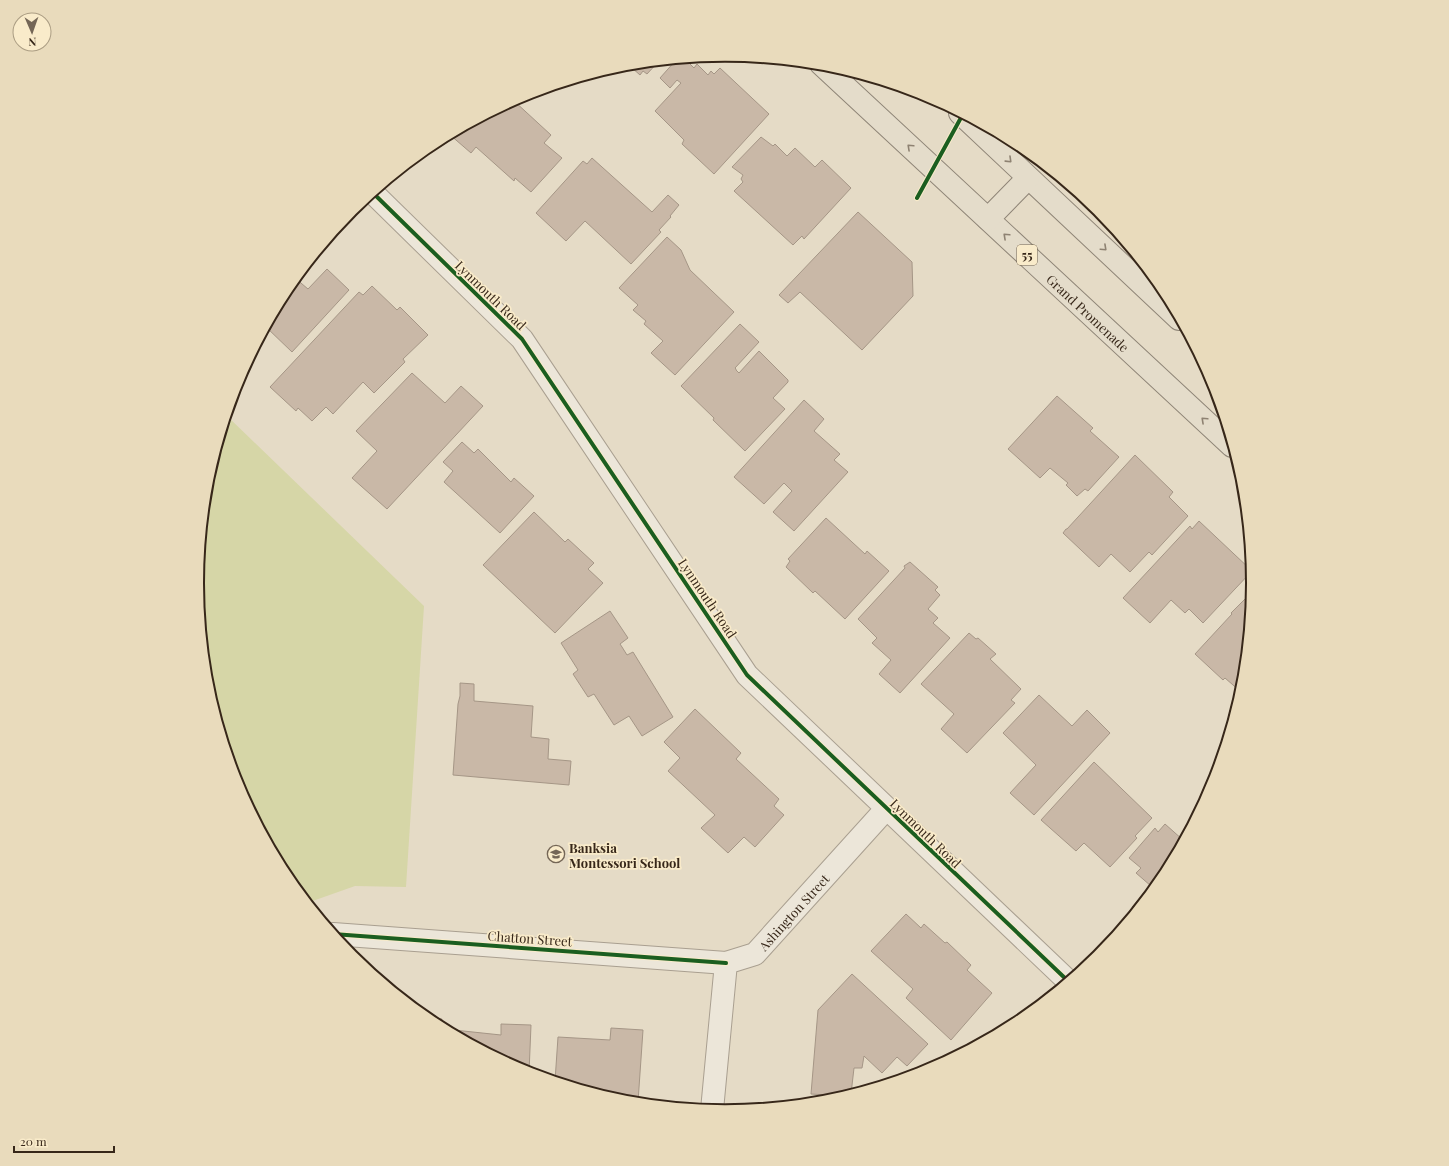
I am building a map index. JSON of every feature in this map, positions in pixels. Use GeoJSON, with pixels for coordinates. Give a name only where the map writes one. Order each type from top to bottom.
{"type":"FeatureCollection","features":[{"type":"Feature","properties":{"kind":"main road","name":"Grand Promenade"},"geometry":{"type":"LineString","coordinates":[[831,73],[1225,440]]}},
{"type":"Feature","properties":{"kind":"main road"},"geometry":{"type":"LineString","coordinates":[[973,126],[1166,307]]}},
{"type":"Feature","properties":{"kind":"main road"},"geometry":{"type":"LineString","coordinates":[[988,219],[1028,178]]}},
{"type":"Feature","properties":{"kind":"street","name":"Lynmouth Road"},"geometry":{"type":"LineString","coordinates":[[376,196],[522,339],[747,675],[1065,978]]}},
{"type":"Feature","properties":{"kind":"street","name":"Ashington Street"},"geometry":{"type":"LineString","coordinates":[[726,963],[754,954],[886,809]]}},
{"type":"Feature","properties":{"kind":"street","name":"Chatton Street"},"geometry":{"type":"LineString","coordinates":[[340,935],[726,963]]}},
{"type":"Feature","properties":{"kind":"street"},"geometry":{"type":"LineString","coordinates":[[713,1104],[726,963]]}},
{"type":"Feature","properties":{"kind":"green space"},"geometry":{"type":"Polygon","coordinates":[[[230,419],[424,606],[406,887],[355,886],[312,901],[311,900],[273,843],[257,813],[243,782],[221,718],[208,651],[204,583],[205,549],[208,515],[214,481],[221,448],[230,419]]]}},
{"type":"Feature","properties":{"kind":"building"},"geometry":{"type":"Polygon","coordinates":[[[689,63],[694,68],[697,64],[708,75],[711,71],[714,74],[720,68],[769,114],[714,174],[682,144],[684,140],[655,111],[681,83],[677,80],[670,88],[660,78],[672,65],[689,63]]]}},
{"type":"Feature","properties":{"kind":"building"},"geometry":{"type":"Polygon","coordinates":[[[654,66],[647,74],[643,71],[640,75],[634,70],[654,66]]]}},
{"type":"Feature","properties":{"kind":"building"},"geometry":{"type":"Polygon","coordinates":[[[518,105],[551,135],[544,143],[562,158],[531,192],[515,178],[514,181],[476,147],[471,153],[454,138],[494,116],[518,105]]]}},
{"type":"Feature","properties":{"kind":"building"},"geometry":{"type":"Polygon","coordinates":[[[761,137],[773,146],[775,144],[787,156],[795,148],[815,167],[822,160],[851,188],[804,239],[802,236],[793,245],[734,191],[743,182],[741,179],[743,175],[732,167],[761,137]]]}},
{"type":"Feature","properties":{"kind":"building"},"geometry":{"type":"Polygon","coordinates":[[[592,158],[652,212],[668,195],[679,205],[670,216],[671,217],[659,230],[661,232],[631,264],[585,221],[566,241],[536,213],[583,161],[587,164],[592,158]]]}},
{"type":"Feature","properties":{"kind":"building"},"geometry":{"type":"Polygon","coordinates":[[[858,212],[912,262],[913,296],[862,350],[800,292],[788,303],[779,295],[858,212]]]}},
{"type":"Feature","properties":{"kind":"building"},"geometry":{"type":"Polygon","coordinates":[[[667,237],[681,250],[690,270],[734,312],[675,375],[651,353],[663,341],[644,324],[646,321],[633,310],[638,305],[619,288],[667,237]]]}},
{"type":"Feature","properties":{"kind":"building"},"geometry":{"type":"Polygon","coordinates":[[[327,269],[349,290],[292,352],[269,330],[300,282],[308,289],[327,269]]]}},
{"type":"Feature","properties":{"kind":"building"},"geometry":{"type":"Polygon","coordinates":[[[372,286],[397,310],[400,307],[428,335],[403,359],[405,362],[374,393],[363,382],[333,414],[326,407],[312,421],[298,408],[296,411],[270,387],[359,292],[363,295],[372,286]]]}},
{"type":"Feature","properties":{"kind":"building"},"geometry":{"type":"Polygon","coordinates":[[[740,324],[759,342],[735,368],[736,370],[739,373],[759,351],[788,380],[788,382],[773,398],[785,409],[745,451],[681,386],[740,324]]]}},
{"type":"Feature","properties":{"kind":"building"},"geometry":{"type":"Polygon","coordinates":[[[412,373],[445,403],[461,386],[483,406],[387,509],[352,478],[377,451],[356,431],[412,373]]]}},
{"type":"Feature","properties":{"kind":"building"},"geometry":{"type":"Polygon","coordinates":[[[1057,396],[1093,428],[1090,431],[1119,457],[1088,491],[1085,489],[1077,496],[1066,485],[1068,483],[1050,468],[1040,478],[1008,449],[1057,396]]]}},
{"type":"Feature","properties":{"kind":"building"},"geometry":{"type":"Polygon","coordinates":[[[804,400],[824,419],[814,431],[840,454],[834,460],[848,472],[794,531],[773,512],[792,491],[784,483],[764,504],[734,477],[804,400]]]}},
{"type":"Feature","properties":{"kind":"building"},"geometry":{"type":"Polygon","coordinates":[[[462,442],[474,453],[478,449],[511,482],[514,478],[534,496],[500,533],[444,482],[453,471],[443,462],[462,442]]]}},
{"type":"Feature","properties":{"kind":"building"},"geometry":{"type":"Polygon","coordinates":[[[1135,455],[1173,492],[1169,497],[1188,516],[1152,555],[1149,552],[1130,572],[1111,554],[1099,567],[1063,533],[1135,455]]]}},
{"type":"Feature","properties":{"kind":"building"},"geometry":{"type":"Polygon","coordinates":[[[534,512],[565,542],[568,539],[594,563],[588,569],[603,583],[555,633],[483,565],[534,512]]]}},
{"type":"Feature","properties":{"kind":"building"},"geometry":{"type":"Polygon","coordinates":[[[826,518],[865,554],[867,551],[889,571],[845,619],[815,591],[813,593],[786,567],[790,561],[788,559],[826,518]]]}},
{"type":"Feature","properties":{"kind":"building"},"geometry":{"type":"Polygon","coordinates":[[[1199,521],[1245,564],[1246,578],[1203,623],[1189,609],[1185,613],[1171,600],[1150,623],[1123,598],[1190,526],[1192,529],[1199,521]]]}},
{"type":"Feature","properties":{"kind":"building"},"geometry":{"type":"Polygon","coordinates":[[[910,562],[938,587],[935,590],[940,595],[928,609],[938,618],[933,623],[950,638],[900,693],[879,674],[891,660],[872,643],[877,638],[858,619],[905,568],[904,566],[910,562]]]}},
{"type":"Feature","properties":{"kind":"building"},"geometry":{"type":"Polygon","coordinates":[[[1245,599],[1241,651],[1235,686],[1225,678],[1223,680],[1195,654],[1232,614],[1231,613],[1245,599]]]}},
{"type":"Feature","properties":{"kind":"building"},"geometry":{"type":"Polygon","coordinates":[[[610,611],[628,638],[620,644],[627,655],[633,652],[673,717],[642,736],[629,716],[614,725],[594,694],[588,697],[573,674],[578,670],[561,643],[610,611]]]}},
{"type":"Feature","properties":{"kind":"building"},"geometry":{"type":"Polygon","coordinates":[[[969,633],[976,639],[978,638],[996,654],[990,659],[1021,689],[1011,700],[1015,703],[967,753],[941,729],[954,714],[921,684],[969,633]]]}},
{"type":"Feature","properties":{"kind":"building"},"geometry":{"type":"Polygon","coordinates":[[[460,683],[474,684],[474,701],[533,706],[531,737],[549,739],[548,759],[571,761],[569,785],[453,775],[460,683]]]}},
{"type":"Feature","properties":{"kind":"building"},"geometry":{"type":"Polygon","coordinates":[[[1039,695],[1072,726],[1087,710],[1110,733],[1034,815],[1010,793],[1036,765],[1003,733],[1039,695]]]}},
{"type":"Feature","properties":{"kind":"building"},"geometry":{"type":"Polygon","coordinates":[[[695,709],[741,753],[736,759],[779,799],[774,806],[784,815],[755,847],[744,837],[728,853],[701,828],[715,815],[668,771],[680,758],[664,742],[695,709]]]}},
{"type":"Feature","properties":{"kind":"building"},"geometry":{"type":"Polygon","coordinates":[[[1094,762],[1152,818],[1135,836],[1137,838],[1110,867],[1084,843],[1076,851],[1041,820],[1094,762]]]}},
{"type":"Feature","properties":{"kind":"building"},"geometry":{"type":"Polygon","coordinates":[[[1165,824],[1180,837],[1149,884],[1136,873],[1141,868],[1129,858],[1155,828],[1158,832],[1165,824]]]}},
{"type":"Feature","properties":{"kind":"building"},"geometry":{"type":"Polygon","coordinates":[[[906,914],[921,928],[924,924],[945,943],[947,942],[971,965],[967,970],[992,993],[951,1040],[906,998],[913,989],[871,951],[906,914]]]}},
{"type":"Feature","properties":{"kind":"building"},"geometry":{"type":"Polygon","coordinates":[[[852,974],[928,1044],[907,1066],[897,1057],[882,1073],[864,1056],[862,1068],[854,1068],[852,1088],[822,1095],[811,1094],[818,1010],[852,974]]]}},
{"type":"Feature","properties":{"kind":"building"},"geometry":{"type":"Polygon","coordinates":[[[501,1024],[531,1025],[529,1066],[494,1050],[458,1030],[501,1035],[501,1024]]]}},
{"type":"Feature","properties":{"kind":"building"},"geometry":{"type":"Polygon","coordinates":[[[611,1028],[643,1030],[638,1097],[590,1086],[555,1075],[558,1037],[610,1040],[611,1028]]]}},
{"type":"Feature","properties":{"kind":"cycle path"},"geometry":{"type":"LineString","coordinates":[[917,198],[960,119]]}},
{"type":"Feature","properties":{"kind":"cycle path"},"geometry":{"type":"LineString","coordinates":[[376,196],[522,339],[747,675],[1065,978]]}},
{"type":"Feature","properties":{"kind":"cycle path"},"geometry":{"type":"LineString","coordinates":[[340,935],[726,963]]}},
{"type":"Feature","properties":{"kind":"place","name":"Banksia Montessori School"},"geometry":{"type":"Point","coordinates":[556,854]}}]}
